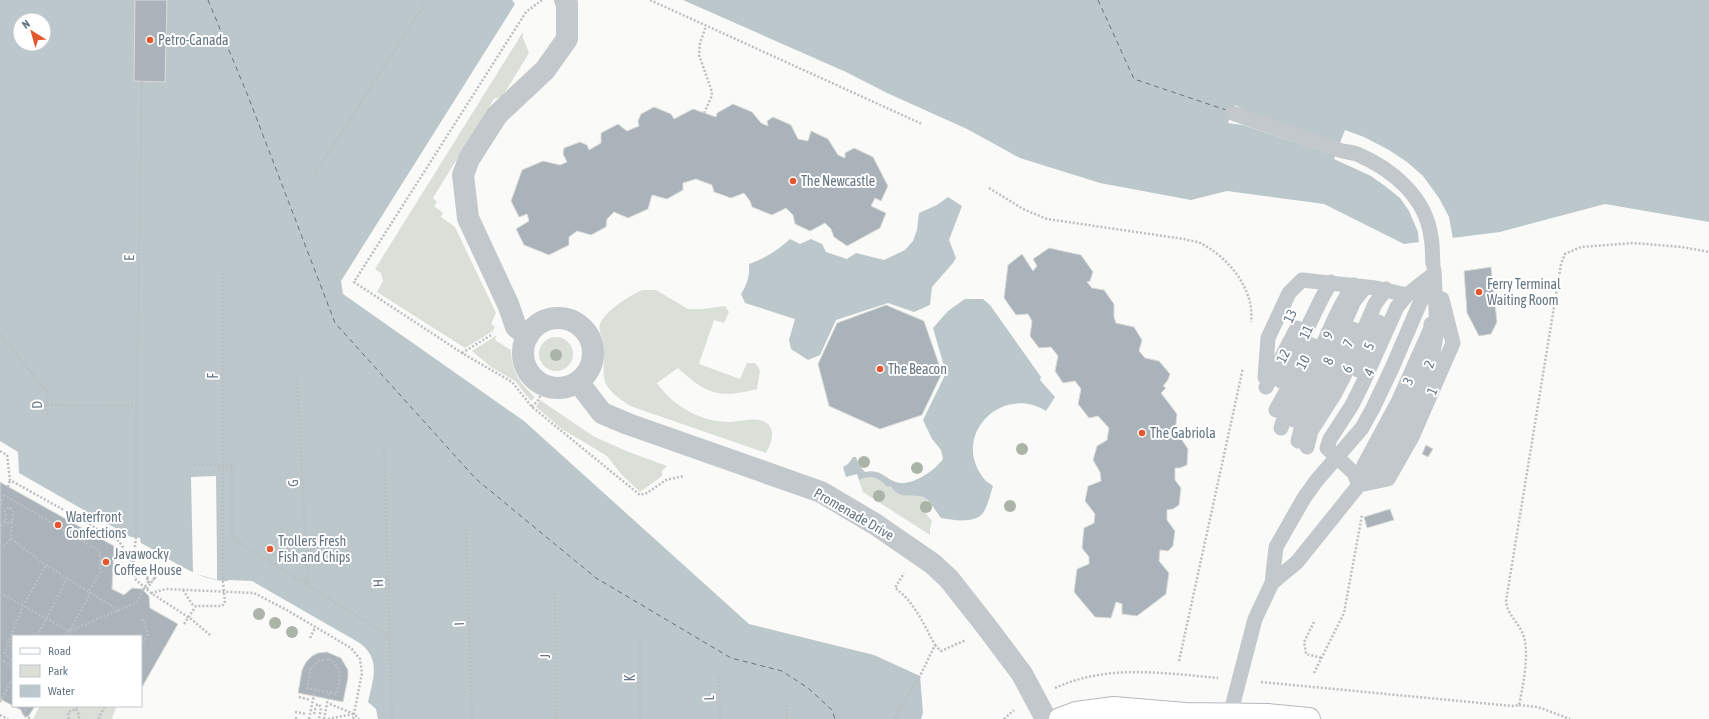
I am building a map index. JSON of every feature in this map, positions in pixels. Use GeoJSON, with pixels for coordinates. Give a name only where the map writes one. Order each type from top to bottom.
{"type":"FeatureCollection","features":[{"type":"Feature","properties":{"kind":"street"},"geometry":{"type":"LineString","coordinates":[[521,329],[534,328],[554,318],[566,319],[577,323],[586,331],[592,341],[594,353],[592,364],[587,374],[578,382],[564,388],[556,388],[544,386],[535,380],[528,371],[524,360],[521,329],[468,218],[463,175],[469,159],[497,115],[510,101],[545,70],[567,39],[568,4],[565,0]]}},
{"type":"Feature","properties":{"kind":"street","name":"Promenade Drive"},"geometry":{"type":"LineString","coordinates":[[578,382],[602,412],[628,424],[821,492],[875,524],[933,564],[949,579],[972,607],[1022,674],[1046,719]]}},
{"type":"Feature","properties":{"kind":"street"},"geometry":{"type":"LineString","coordinates":[[1060,719],[1076,713],[1114,708],[1229,717],[1268,715],[1309,719]]}},
{"type":"Feature","properties":{"kind":"lane"},"geometry":{"type":"LineString","coordinates":[[1232,113],[1339,150],[1354,153],[1392,175],[1413,194],[1423,210],[1432,237],[1433,267]]}},
{"type":"Feature","properties":{"kind":"lane","name":"3"},"geometry":{"type":"LineString","coordinates":[[1359,485],[1364,465],[1398,402],[1431,328],[1433,267]]}},
{"type":"Feature","properties":{"kind":"lane","name":"1"},"geometry":{"type":"LineString","coordinates":[[1359,485],[1388,479],[1412,437],[1454,343],[1433,267]]}},
{"type":"Feature","properties":{"kind":"lane"},"geometry":{"type":"LineString","coordinates":[[1300,435],[1362,428],[1373,408],[1432,275],[1354,286]]}},
{"type":"Feature","properties":{"kind":"lane","name":"12"},"geometry":{"type":"LineString","coordinates":[[1354,286],[1311,296],[1296,330],[1266,382],[1268,338],[1289,293],[1354,286]]}},
{"type":"Feature","properties":{"kind":"lane","name":"4"},"geometry":{"type":"LineString","coordinates":[[1300,435],[1330,439],[1352,405],[1397,307],[1354,286]]}},
{"type":"Feature","properties":{"kind":"lane","name":"6"},"geometry":{"type":"LineString","coordinates":[[1300,435],[1311,431],[1334,394],[1344,376],[1375,304],[1354,286]]}},
{"type":"Feature","properties":{"kind":"lane","name":"8"},"geometry":{"type":"LineString","coordinates":[[1300,435],[1294,419],[1323,371],[1354,301],[1354,286]]}},
{"type":"Feature","properties":{"kind":"lane","name":"10"},"geometry":{"type":"LineString","coordinates":[[1300,435],[1279,403],[1305,360],[1333,298],[1354,286]]}},
{"type":"Feature","properties":{"kind":"lane"},"geometry":{"type":"LineString","coordinates":[[1272,583],[1298,562],[1359,485],[1354,473],[1300,435]]}},
{"type":"Feature","properties":{"kind":"lane"},"geometry":{"type":"LineString","coordinates":[[1229,717],[1255,619],[1272,583],[1276,547],[1304,498],[1300,435]]}},
{"type":"Feature","properties":{"kind":"path"},"geometry":{"type":"LineString","coordinates":[[315,174],[423,6],[422,0]]}},
{"type":"Feature","properties":{"kind":"path"},"geometry":{"type":"LineString","coordinates":[[542,0],[526,12],[354,282],[462,353],[512,382],[532,407],[640,495],[666,480],[684,476]]}},
{"type":"Feature","properties":{"kind":"path"},"geometry":{"type":"LineString","coordinates":[[650,0],[922,124]]}},
{"type":"Feature","properties":{"kind":"path"},"geometry":{"type":"LineString","coordinates":[[704,113],[711,98],[712,92],[699,55],[700,43],[706,26]]}},
{"type":"Feature","properties":{"kind":"path","name":"E"},"geometry":{"type":"LineString","coordinates":[[133,563],[136,537],[136,406],[142,81]]}},
{"type":"Feature","properties":{"kind":"path"},"geometry":{"type":"LineString","coordinates":[[989,188],[1023,209],[1047,219],[1184,239],[1202,244],[1221,256],[1238,274],[1248,295],[1252,317],[1251,324]]}},
{"type":"Feature","properties":{"kind":"path"},"geometry":{"type":"LineString","coordinates":[[1519,705],[1523,687],[1525,647],[1523,635],[1506,608],[1506,601],[1561,264],[1565,254],[1581,247],[1633,242],[1682,247],[1709,252]]}},
{"type":"Feature","properties":{"kind":"path","name":"F"},"geometry":{"type":"LineString","coordinates":[[223,270],[224,591]]}},
{"type":"Feature","properties":{"kind":"path"},"geometry":{"type":"LineString","coordinates":[[462,353],[521,329]]}},
{"type":"Feature","properties":{"kind":"path","name":"D"},"geometry":{"type":"LineString","coordinates":[[0,334],[47,392],[47,418]]}},
{"type":"Feature","properties":{"kind":"path"},"geometry":{"type":"LineString","coordinates":[[1180,661],[1245,361]]}},
{"type":"Feature","properties":{"kind":"path","name":"G"},"geometry":{"type":"LineString","coordinates":[[298,380],[308,585]]}},
{"type":"Feature","properties":{"kind":"path"},"geometry":{"type":"LineString","coordinates":[[532,407],[539,399],[544,386]]}},
{"type":"Feature","properties":{"kind":"path"},"geometry":{"type":"LineString","coordinates":[[47,405],[136,406]]}},
{"type":"Feature","properties":{"kind":"path","name":"H"},"geometry":{"type":"LineString","coordinates":[[384,447],[392,719]]}},
{"type":"Feature","properties":{"kind":"path"},"geometry":{"type":"LineString","coordinates":[[0,451],[7,455],[10,480],[8,487]]}},
{"type":"Feature","properties":{"kind":"path"},"geometry":{"type":"LineString","coordinates":[[194,465],[232,466],[232,538],[389,636]]}},
{"type":"Feature","properties":{"kind":"path"},"geometry":{"type":"LineString","coordinates":[[10,480],[118,541],[133,563],[136,580],[145,590],[188,617],[210,635]]}},
{"type":"Feature","properties":{"kind":"path"},"geometry":{"type":"LineString","coordinates":[[0,530],[5,522],[6,511],[10,507],[12,511],[12,520],[9,524],[5,522],[0,518],[2,494]]}},
{"type":"Feature","properties":{"kind":"path"},"geometry":{"type":"LineString","coordinates":[[2,494],[100,551],[100,573],[67,635]]}},
{"type":"Feature","properties":{"kind":"path"},"geometry":{"type":"LineString","coordinates":[[0,549],[11,538],[13,510],[9,507],[5,511],[5,522]]}},
{"type":"Feature","properties":{"kind":"path"},"geometry":{"type":"LineString","coordinates":[[1314,673],[1344,613],[1362,514],[1364,510]]}},
{"type":"Feature","properties":{"kind":"path","name":"I"},"geometry":{"type":"LineString","coordinates":[[466,529],[472,719]]}},
{"type":"Feature","properties":{"kind":"path"},"geometry":{"type":"LineString","coordinates":[[11,538],[46,565],[89,594],[118,610]]}},
{"type":"Feature","properties":{"kind":"path"},"geometry":{"type":"LineString","coordinates":[[12,660],[5,653],[9,640],[23,606],[46,565]]}},
{"type":"Feature","properties":{"kind":"path"},"geometry":{"type":"LineString","coordinates":[[150,570],[156,570]]}},
{"type":"Feature","properties":{"kind":"path"},"geometry":{"type":"LineString","coordinates":[[147,577],[150,570],[156,570]]}},
{"type":"Feature","properties":{"kind":"path"},"geometry":{"type":"LineString","coordinates":[[69,631],[136,602],[151,582],[156,574],[156,570]]}},
{"type":"Feature","properties":{"kind":"path"},"geometry":{"type":"LineString","coordinates":[[904,572],[895,588],[904,594],[920,618],[935,645],[941,651],[969,639]]}},
{"type":"Feature","properties":{"kind":"path"},"geometry":{"type":"LineString","coordinates":[[38,635],[67,579]]}},
{"type":"Feature","properties":{"kind":"path"},"geometry":{"type":"LineString","coordinates":[[151,593],[166,589],[254,593],[285,609],[351,648],[360,659],[362,673],[353,719]]}},
{"type":"Feature","properties":{"kind":"path"},"geometry":{"type":"LineString","coordinates":[[183,590],[192,604],[196,606],[222,606],[225,602],[224,591]]}},
{"type":"Feature","properties":{"kind":"path"},"geometry":{"type":"LineString","coordinates":[[0,593],[69,631]]}},
{"type":"Feature","properties":{"kind":"path","name":"J"},"geometry":{"type":"LineString","coordinates":[[555,593],[556,719]]}},
{"type":"Feature","properties":{"kind":"path"},"geometry":{"type":"LineString","coordinates":[[184,624],[196,606]]}},
{"type":"Feature","properties":{"kind":"path"},"geometry":{"type":"LineString","coordinates":[[142,618],[148,635],[142,644]]}},
{"type":"Feature","properties":{"kind":"path"},"geometry":{"type":"LineString","coordinates":[[1314,622],[1304,642],[1306,654],[1322,658]]}},
{"type":"Feature","properties":{"kind":"path"},"geometry":{"type":"LineString","coordinates":[[310,638],[315,628]]}},
{"type":"Feature","properties":{"kind":"path"},"geometry":{"type":"LineString","coordinates":[[1301,637],[1306,638]]}},
{"type":"Feature","properties":{"kind":"path","name":"K"},"geometry":{"type":"LineString","coordinates":[[640,638],[640,719]]}},
{"type":"Feature","properties":{"kind":"path"},"geometry":{"type":"LineString","coordinates":[[9,640],[12,651]]}},
{"type":"Feature","properties":{"kind":"path"},"geometry":{"type":"LineString","coordinates":[[894,719],[920,676],[935,645]]}},
{"type":"Feature","properties":{"kind":"path"},"geometry":{"type":"LineString","coordinates":[[0,659],[12,666]]}},
{"type":"Feature","properties":{"kind":"path"},"geometry":{"type":"LineString","coordinates":[[329,659],[336,664],[340,675],[337,694],[330,693],[307,688],[311,668],[319,661],[329,659]]}},
{"type":"Feature","properties":{"kind":"path"},"geometry":{"type":"LineString","coordinates":[[1004,719],[1018,707],[1035,697],[1066,683],[1113,672],[1143,672],[1200,677]]}},
{"type":"Feature","properties":{"kind":"path","name":"L"},"geometry":{"type":"LineString","coordinates":[[719,678],[720,719]]}},
{"type":"Feature","properties":{"kind":"path"},"geometry":{"type":"LineString","coordinates":[[0,702],[12,680]]}},
{"type":"Feature","properties":{"kind":"path"},"geometry":{"type":"LineString","coordinates":[[1279,684],[1512,706],[1519,705],[1538,707],[1570,719]]}},
{"type":"Feature","properties":{"kind":"path"},"geometry":{"type":"LineString","coordinates":[[309,719],[315,690]]}},
{"type":"Feature","properties":{"kind":"path"},"geometry":{"type":"LineString","coordinates":[[324,719],[330,693]]}},
{"type":"Feature","properties":{"kind":"path"},"geometry":{"type":"LineString","coordinates":[[299,697],[310,700]]}},
{"type":"Feature","properties":{"kind":"path"},"geometry":{"type":"LineString","coordinates":[[314,714],[316,706],[319,704],[321,706],[319,717]]}},
{"type":"Feature","properties":{"kind":"path"},"geometry":{"type":"LineString","coordinates":[[330,704],[354,714],[359,719]]}},
{"type":"Feature","properties":{"kind":"path"},"geometry":{"type":"LineString","coordinates":[[787,705],[787,719]]}},
{"type":"Feature","properties":{"kind":"path"},"geometry":{"type":"LineString","coordinates":[[27,707],[23,715],[31,719]]}},
{"type":"Feature","properties":{"kind":"path"},"geometry":{"type":"LineString","coordinates":[[69,719],[68,712],[77,707],[80,719]]}},
{"type":"Feature","properties":{"kind":"path"},"geometry":{"type":"LineString","coordinates":[[98,719],[104,707]]}},
{"type":"Feature","properties":{"kind":"path"},"geometry":{"type":"LineString","coordinates":[[295,712],[306,714]]}},
{"type":"Feature","properties":{"kind":"path"},"geometry":{"type":"LineString","coordinates":[[0,714],[8,719]]}},
{"type":"Feature","properties":{"kind":"path"},"geometry":{"type":"LineString","coordinates":[[328,719],[354,714]]}},
{"type":"Feature","properties":{"kind":"green space"},"geometry":{"type":"Polygon","coordinates":[[[523,32],[523,38],[529,53],[502,97],[494,99],[433,198],[437,202],[434,206],[443,213],[441,217],[455,227],[496,313],[491,324],[495,327],[493,331],[465,348],[377,292],[383,281],[381,273],[375,269],[523,32]]]}},
{"type":"Feature","properties":{"kind":"green space"},"geometry":{"type":"Polygon","coordinates":[[[642,290],[656,290],[688,309],[703,309],[725,306],[729,312],[724,323],[714,320],[699,364],[740,379],[747,363],[755,363],[760,370],[757,389],[733,394],[714,392],[697,384],[678,368],[657,383],[671,399],[680,406],[690,412],[710,420],[721,422],[753,420],[765,422],[769,425],[772,433],[770,445],[766,453],[630,406],[611,391],[604,379],[603,343],[599,326],[606,315],[615,307],[642,290]]]}},
{"type":"Feature","properties":{"kind":"green space"},"geometry":{"type":"Polygon","coordinates":[[[497,335],[495,340],[511,350],[513,365],[517,376],[535,397],[531,401],[515,381],[491,367],[472,351],[497,335]]]}},
{"type":"Feature","properties":{"kind":"green space"},"geometry":{"type":"Polygon","coordinates":[[[553,337],[559,337],[563,338],[570,344],[573,354],[572,361],[566,368],[559,371],[553,371],[549,370],[542,364],[539,357],[539,351],[540,347],[546,340],[553,337]]]}},
{"type":"Feature","properties":{"kind":"green space"},"geometry":{"type":"Polygon","coordinates":[[[540,400],[593,436],[626,451],[667,466],[662,471],[662,476],[640,492],[622,475],[607,456],[562,429],[536,407],[540,400]]]}},
{"type":"Feature","properties":{"kind":"green space"},"geometry":{"type":"Polygon","coordinates":[[[871,476],[877,477],[887,487],[891,485],[902,495],[914,495],[927,499],[923,510],[932,521],[930,535],[863,492],[859,480],[871,476]]]}},
{"type":"Feature","properties":{"kind":"green space"},"geometry":{"type":"Polygon","coordinates":[[[39,707],[117,707],[112,718],[113,719],[33,719],[39,707]]]}},
{"type":"Feature","properties":{"kind":"water"},"geometry":{"type":"Polygon","coordinates":[[[0,0],[512,0],[515,4],[341,281],[343,294],[524,421],[749,624],[874,655],[920,676],[923,713],[921,719],[378,719],[376,709],[368,702],[374,669],[373,662],[366,648],[358,642],[252,581],[217,580],[194,573],[172,561],[141,543],[140,538],[131,537],[19,473],[18,452],[0,441],[0,0]]]}},
{"type":"Feature","properties":{"kind":"water"},"geometry":{"type":"Polygon","coordinates":[[[683,0],[1709,0],[1709,222],[1605,204],[1500,232],[1404,244],[1324,204],[1227,191],[1191,200],[1100,183],[1020,158],[967,129],[887,93],[846,72],[683,0]]]}},
{"type":"Feature","properties":{"kind":"water"},"geometry":{"type":"Polygon","coordinates":[[[948,197],[962,206],[949,240],[956,258],[932,287],[930,305],[914,312],[888,303],[836,320],[820,355],[808,360],[791,349],[789,340],[795,319],[745,303],[741,294],[748,280],[749,264],[771,254],[790,239],[800,244],[811,239],[822,244],[826,252],[847,259],[856,253],[884,260],[905,250],[913,241],[917,230],[919,213],[937,205],[948,197]]]}},
{"type":"Feature","properties":{"kind":"water"},"geometry":{"type":"Polygon","coordinates":[[[965,299],[983,299],[990,305],[1041,377],[1040,380],[1055,397],[1046,411],[1029,404],[1013,404],[999,409],[986,418],[977,430],[973,444],[974,460],[983,477],[993,486],[988,504],[983,513],[975,519],[952,520],[941,518],[925,498],[920,496],[902,495],[894,491],[891,486],[887,487],[878,479],[871,477],[859,480],[857,474],[846,477],[843,467],[848,464],[853,457],[856,457],[859,465],[865,472],[871,471],[880,473],[895,482],[906,483],[924,476],[935,468],[943,459],[941,450],[932,439],[923,420],[946,373],[933,328],[948,311],[965,299]]]}},
{"type":"Feature","properties":{"kind":"pier"},"geometry":{"type":"Polygon","coordinates":[[[1235,105],[1249,113],[1340,143],[1345,130],[1364,137],[1389,150],[1407,162],[1423,176],[1439,198],[1449,217],[1453,239],[1419,244],[1418,232],[1409,211],[1400,198],[1385,186],[1371,176],[1334,159],[1335,156],[1243,125],[1228,123],[1235,105]]]}},
{"type":"Feature","properties":{"kind":"pier"},"geometry":{"type":"Polygon","coordinates":[[[216,476],[217,580],[193,573],[191,477],[216,476]]]}},
{"type":"Feature","properties":{"kind":"building","name":"Petro-Canada"},"geometry":{"type":"Polygon","coordinates":[[[135,0],[167,0],[165,82],[134,81],[135,0]]]}},
{"type":"Feature","properties":{"kind":"building","name":"The Newcastle"},"geometry":{"type":"Polygon","coordinates":[[[733,104],[752,112],[761,123],[768,126],[767,121],[773,117],[791,125],[798,139],[808,141],[811,131],[828,139],[838,155],[845,158],[845,153],[854,148],[873,157],[888,186],[881,201],[875,198],[871,206],[886,213],[880,228],[847,246],[834,237],[831,229],[825,223],[810,231],[795,224],[793,215],[786,208],[772,215],[752,207],[750,201],[744,193],[731,198],[714,192],[712,185],[696,179],[683,183],[683,190],[667,199],[652,195],[648,209],[628,218],[614,212],[607,219],[606,227],[591,235],[577,231],[569,237],[569,245],[549,255],[524,245],[516,229],[529,221],[527,214],[519,217],[511,201],[522,170],[543,161],[560,165],[567,162],[563,154],[564,148],[580,142],[587,145],[589,150],[601,143],[601,133],[618,124],[627,131],[639,126],[638,121],[641,114],[654,107],[671,114],[674,119],[693,109],[716,117],[717,113],[733,104]]]}},
{"type":"Feature","properties":{"kind":"building","name":"The Gabriola"},"geometry":{"type":"Polygon","coordinates":[[[1049,248],[1081,255],[1093,272],[1090,281],[1087,282],[1092,288],[1104,290],[1114,304],[1114,317],[1116,323],[1134,327],[1142,340],[1139,351],[1145,358],[1159,361],[1170,374],[1168,380],[1163,386],[1166,388],[1161,393],[1177,414],[1175,433],[1178,434],[1188,449],[1187,465],[1180,468],[1175,468],[1175,480],[1181,488],[1179,505],[1173,509],[1167,510],[1167,520],[1175,531],[1173,546],[1168,551],[1160,550],[1159,561],[1169,573],[1166,594],[1137,616],[1122,614],[1122,604],[1116,602],[1111,618],[1095,617],[1074,592],[1077,569],[1089,564],[1089,557],[1082,548],[1084,528],[1094,523],[1095,514],[1085,501],[1088,486],[1101,481],[1100,472],[1093,460],[1097,446],[1107,440],[1109,428],[1098,416],[1089,418],[1078,404],[1081,389],[1075,381],[1063,383],[1055,371],[1058,356],[1051,347],[1039,348],[1030,336],[1032,321],[1028,314],[1016,315],[1004,298],[1008,265],[1022,254],[1033,271],[1037,266],[1033,259],[1049,248]]]}},
{"type":"Feature","properties":{"kind":"building","name":"Ferry Terminal Waiting Room"},"geometry":{"type":"Polygon","coordinates":[[[1491,267],[1497,322],[1491,334],[1479,336],[1467,313],[1464,271],[1491,267]]]}},
{"type":"Feature","properties":{"kind":"building","name":"The Beacon"},"geometry":{"type":"Polygon","coordinates":[[[886,305],[924,321],[942,373],[922,415],[880,429],[829,406],[818,364],[837,323],[886,305]]]}},
{"type":"Feature","properties":{"kind":"building"},"geometry":{"type":"Polygon","coordinates":[[[1426,445],[1433,449],[1428,457],[1422,454],[1426,445]]]}},
{"type":"Feature","properties":{"kind":"building"},"geometry":{"type":"Polygon","coordinates":[[[0,482],[114,546],[112,589],[124,595],[132,588],[142,589],[149,596],[150,608],[178,624],[142,687],[142,635],[12,635],[12,705],[0,699],[0,482]]]}},
{"type":"Feature","properties":{"kind":"building"},"geometry":{"type":"Polygon","coordinates":[[[1390,509],[1394,520],[1367,528],[1364,517],[1390,509]]]}},
{"type":"Feature","properties":{"kind":"building"},"geometry":{"type":"Polygon","coordinates":[[[327,652],[341,658],[348,670],[348,678],[343,702],[298,693],[302,670],[306,662],[318,653],[327,652]]]}},
{"type":"Feature","properties":{"kind":"building"},"geometry":{"type":"Polygon","coordinates":[[[15,707],[34,707],[28,717],[23,715],[21,710],[15,707]]]}},
{"type":"Feature","properties":{"kind":"ferry route"},"geometry":{"type":"LineString","coordinates":[[208,0],[248,96],[335,323],[476,479],[596,578],[731,658],[782,671],[808,688],[832,710],[835,719]]}},
{"type":"Feature","properties":{"kind":"ferry route"},"geometry":{"type":"LineString","coordinates":[[1098,0],[1134,79],[1226,110]]}},
{"type":"Feature","properties":{"kind":"place","name":"Petro-Canada"},"geometry":{"type":"Point","coordinates":[150,40]}},
{"type":"Feature","properties":{"kind":"place","name":"The Newcastle"},"geometry":{"type":"Point","coordinates":[793,181]}},
{"type":"Feature","properties":{"kind":"place","name":"Ferry Terminal Waiting Room"},"geometry":{"type":"Point","coordinates":[1479,292]}},
{"type":"Feature","properties":{"kind":"place","name":"The Beacon"},"geometry":{"type":"Point","coordinates":[880,369]}},
{"type":"Feature","properties":{"kind":"place","name":"The Gabriola"},"geometry":{"type":"Point","coordinates":[1142,433]}},
{"type":"Feature","properties":{"kind":"place","name":"Waterfront Confections"},"geometry":{"type":"Point","coordinates":[58,525]}},
{"type":"Feature","properties":{"kind":"place","name":"Trollers Fresh Fish and Chips"},"geometry":{"type":"Point","coordinates":[270,549]}},
{"type":"Feature","properties":{"kind":"place","name":"Javawocky Coffee House"},"geometry":{"type":"Point","coordinates":[106,562]}}]}
